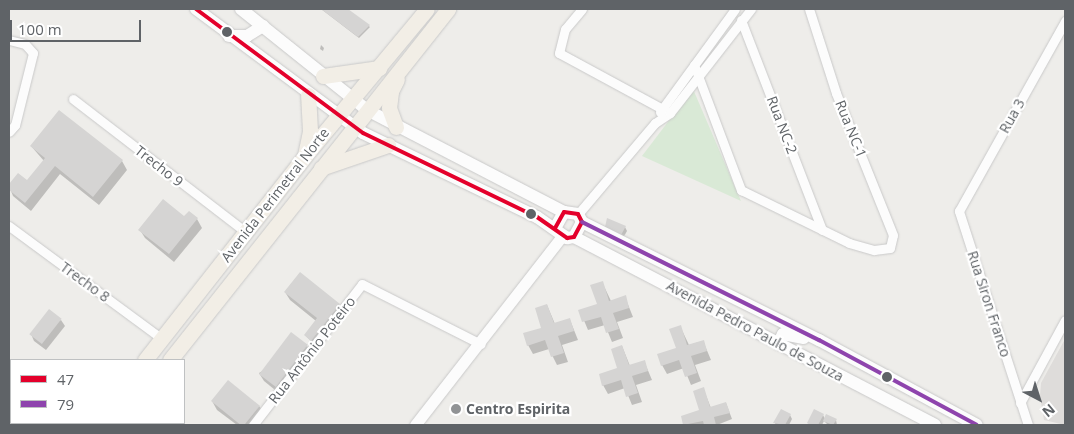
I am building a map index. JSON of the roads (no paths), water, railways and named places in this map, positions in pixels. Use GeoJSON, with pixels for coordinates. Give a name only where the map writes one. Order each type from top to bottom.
{"type":"FeatureCollection","features":[{"type":"Feature","properties":{"kind":"highway","name":"Avenida Perimetral Norte"},"geometry":{"type":"LineString","coordinates":[[146,359],[304,157],[426,9]]}},
{"type":"Feature","properties":{"kind":"highway","name":"Avenida Perimetral Norte"},"geometry":{"type":"LineString","coordinates":[[171,359],[320,168],[448,9]]}},
{"type":"Feature","properties":{"kind":"highway"},"geometry":{"type":"LineString","coordinates":[[396,127],[390,100],[404,65]]}},
{"type":"Feature","properties":{"kind":"highway"},"geometry":{"type":"LineString","coordinates":[[323,76],[379,68]]}},
{"type":"Feature","properties":{"kind":"highway"},"geometry":{"type":"LineString","coordinates":[[304,157],[310,131],[308,95]]}},
{"type":"Feature","properties":{"kind":"highway"},"geometry":{"type":"LineString","coordinates":[[320,168],[388,146]]}},
{"type":"Feature","properties":{"kind":"main road","name":"Avenida Pedro Paulo de Souza"},"geometry":{"type":"LineString","coordinates":[[196,9],[229,36],[354,127],[388,146],[741,323],[935,425]]}},
{"type":"Feature","properties":{"kind":"main road"},"geometry":{"type":"LineString","coordinates":[[241,9],[367,110],[396,127],[564,212],[564,234]]}},
{"type":"Feature","properties":{"kind":"main road"},"geometry":{"type":"LineString","coordinates":[[229,36],[247,36],[263,26]]}},
{"type":"Feature","properties":{"kind":"main road","name":"Avenida Pedro Paulo de Souza"},"geometry":{"type":"LineString","coordinates":[[564,212],[580,218],[819,340],[977,425]]}},
{"type":"Feature","properties":{"kind":"main road"},"geometry":{"type":"LineString","coordinates":[[564,234],[580,218]]}},
{"type":"Feature","properties":{"kind":"main road"},"geometry":{"type":"LineString","coordinates":[[741,323],[767,326],[769,322],[765,313]]}},
{"type":"Feature","properties":{"kind":"main road"},"geometry":{"type":"LineString","coordinates":[[778,344],[783,334],[819,340]]}},
{"type":"Feature","properties":{"kind":"street"},"geometry":{"type":"LineString","coordinates":[[582,9],[565,29],[559,53],[666,110]]}},
{"type":"Feature","properties":{"kind":"street"},"geometry":{"type":"LineString","coordinates":[[666,110],[694,65],[735,9]]}},
{"type":"Feature","properties":{"kind":"street"},"geometry":{"type":"LineString","coordinates":[[580,218],[655,123],[699,77],[751,9]]}},
{"type":"Feature","properties":{"kind":"street","name":"Rua NC-1"},"geometry":{"type":"LineString","coordinates":[[809,9],[836,92],[893,236],[890,248],[874,250],[849,243],[822,230]]}},
{"type":"Feature","properties":{"kind":"street","name":"Rua NC-2"},"geometry":{"type":"LineString","coordinates":[[741,20],[822,230]]}},
{"type":"Feature","properties":{"kind":"street","name":"Rua 3"},"geometry":{"type":"LineString","coordinates":[[959,212],[1065,21]]}},
{"type":"Feature","properties":{"kind":"street"},"geometry":{"type":"LineString","coordinates":[[9,40],[25,44],[32,50],[15,125],[10,131]]}},
{"type":"Feature","properties":{"kind":"street"},"geometry":{"type":"LineString","coordinates":[[694,65],[741,190],[822,230]]}},
{"type":"Feature","properties":{"kind":"street","name":"Trecho 9"},"geometry":{"type":"LineString","coordinates":[[73,99],[246,232]]}},
{"type":"Feature","properties":{"kind":"street","name":"Rua Siron Franco"},"geometry":{"type":"LineString","coordinates":[[959,212],[1028,425]]}},
{"type":"Feature","properties":{"kind":"street","name":"Trecho 8"},"geometry":{"type":"LineString","coordinates":[[9,226],[162,339]]}},
{"type":"Feature","properties":{"kind":"street"},"geometry":{"type":"LineString","coordinates":[[415,425],[481,344],[564,234]]}},
{"type":"Feature","properties":{"kind":"street","name":"Rua Antônio Poteiro"},"geometry":{"type":"LineString","coordinates":[[253,425],[362,284],[481,344]]}},
{"type":"Feature","properties":{"kind":"street"},"geometry":{"type":"LineString","coordinates":[[1020,403],[1065,320]]}},
{"type":"Feature","properties":{"kind":"place","name":"Centro Espirita"},"geometry":{"type":"Point","coordinates":[456,409]}}]}
